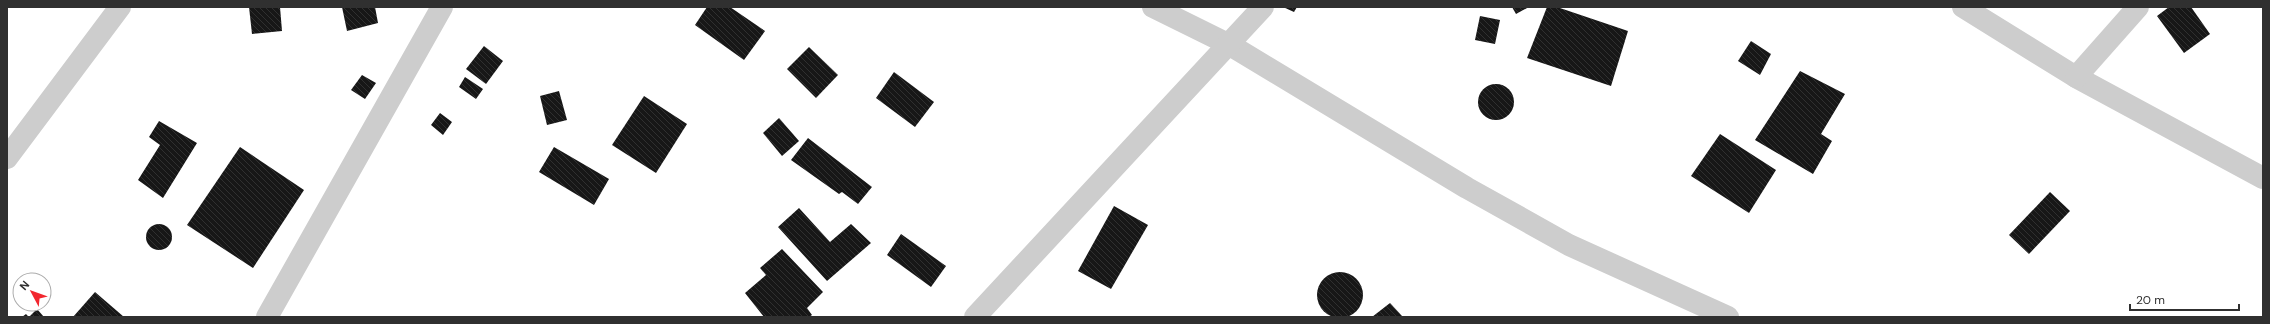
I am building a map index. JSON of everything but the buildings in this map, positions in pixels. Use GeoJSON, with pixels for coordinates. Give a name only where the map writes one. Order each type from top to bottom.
{"type":"FeatureCollection","features":[{"type":"Feature","properties":{"kind":"street"},"geometry":{"type":"LineString","coordinates":[[7,158],[120,7]]}},
{"type":"Feature","properties":{"kind":"street"},"geometry":{"type":"LineString","coordinates":[[267,317],[442,7]]}},
{"type":"Feature","properties":{"kind":"street"},"geometry":{"type":"LineString","coordinates":[[1153,7],[1230,45],[1467,188],[1569,245],[1728,317]]}},
{"type":"Feature","properties":{"kind":"street"},"geometry":{"type":"LineString","coordinates":[[975,317],[1230,45],[1263,7]]}},
{"type":"Feature","properties":{"kind":"street"},"geometry":{"type":"LineString","coordinates":[[1964,7],[2076,77],[2263,178]]}},
{"type":"Feature","properties":{"kind":"street"},"geometry":{"type":"LineString","coordinates":[[2076,77],[2138,7]]}}]}
